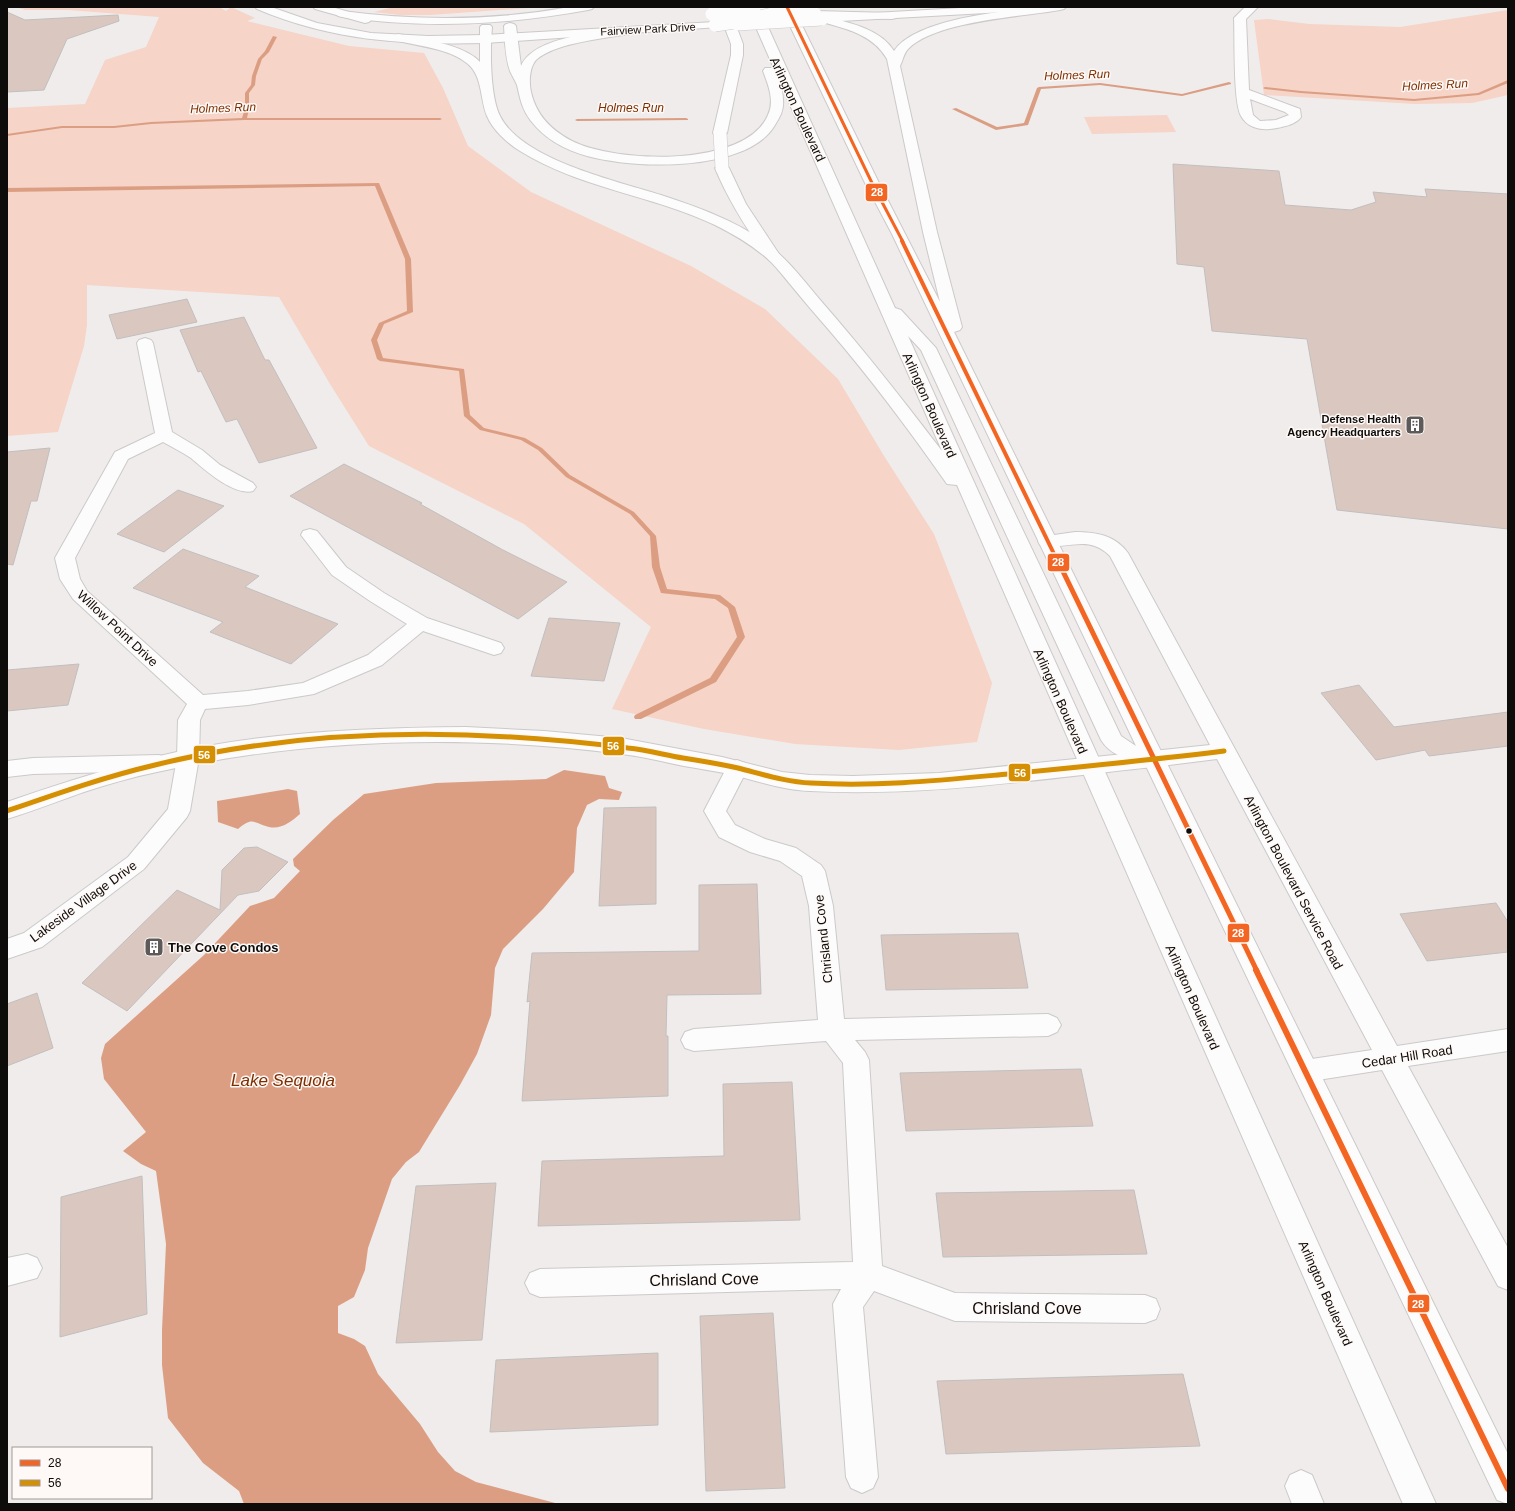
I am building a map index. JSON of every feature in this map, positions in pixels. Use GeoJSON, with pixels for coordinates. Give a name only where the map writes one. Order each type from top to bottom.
{"type":"FeatureCollection","features":[{"type":"Feature","properties":{"kind":"main road","name":"Fairview Park Drive"},"geometry":{"type":"LineString","coordinates":[[261,7],[303,22],[330,29],[398,38],[445,40],[486,33],[714,20],[858,7]]}},
{"type":"Feature","properties":{"kind":"main road","name":"Fairview Park Drive"},"geometry":{"type":"LineString","coordinates":[[319,7],[378,22],[405,26],[486,33]]}},
{"type":"Feature","properties":{"kind":"main road"},"geometry":{"type":"LineString","coordinates":[[342,14],[392,21],[462,22],[527,18],[588,7]]}},
{"type":"Feature","properties":{"kind":"main road"},"geometry":{"type":"LineString","coordinates":[[723,7],[737,44],[737,56],[720,133],[722,168],[734,197],[774,257],[880,379],[917,429],[951,476],[995,550]]}},
{"type":"Feature","properties":{"kind":"main road","name":"Arlington Boulevard"},"geometry":{"type":"LineString","coordinates":[[753,7],[1420,1504]]}},
{"type":"Feature","properties":{"kind":"main road"},"geometry":{"type":"LineString","coordinates":[[758,7],[813,12],[892,16],[1040,7]]}},
{"type":"Feature","properties":{"kind":"main road"},"geometry":{"type":"LineString","coordinates":[[967,375],[930,232],[895,71],[895,64],[904,47],[914,40],[938,29],[980,20],[1060,7]]}},
{"type":"Feature","properties":{"kind":"main road"},"geometry":{"type":"LineString","coordinates":[[1243,92],[1240,18],[1252,7]]}},
{"type":"Feature","properties":{"kind":"main road"},"geometry":{"type":"LineString","coordinates":[[714,20],[742,21],[787,9]]}},
{"type":"Feature","properties":{"kind":"main road"},"geometry":{"type":"LineString","coordinates":[[787,9],[967,375],[1508,1489]]}},
{"type":"Feature","properties":{"kind":"main road"},"geometry":{"type":"LineString","coordinates":[[813,12],[839,24],[872,36],[890,53],[895,64]]}},
{"type":"Feature","properties":{"kind":"main road","name":"Fairview Park Drive"},"geometry":{"type":"LineString","coordinates":[[511,32],[635,30],[714,20]]}},
{"type":"Feature","properties":{"kind":"main road"},"geometry":{"type":"LineString","coordinates":[[523,83],[528,64],[532,58],[541,52],[575,41],[635,30]]}},
{"type":"Feature","properties":{"kind":"main road"},"geometry":{"type":"LineString","coordinates":[[511,32],[517,72],[523,83],[528,109],[534,118],[544,128],[557,138],[572,146],[607,157],[643,161],[685,160],[706,157],[734,150],[758,138],[767,129],[775,117],[777,97],[775,87],[760,50],[762,30]]}},
{"type":"Feature","properties":{"kind":"main road"},"geometry":{"type":"LineString","coordinates":[[486,33],[489,99],[494,117],[506,134],[538,156],[581,174],[680,207],[724,224],[750,239],[774,257]]}},
{"type":"Feature","properties":{"kind":"main road"},"geometry":{"type":"LineString","coordinates":[[398,38],[447,50],[474,63],[488,91]]}},
{"type":"Feature","properties":{"kind":"main road"},"geometry":{"type":"LineString","coordinates":[[884,300],[928,348],[1112,740],[1129,752],[1153,759]]}},
{"type":"Feature","properties":{"kind":"main road"},"geometry":{"type":"LineString","coordinates":[[145,343],[164,434],[196,454],[214,468],[247,487]]}},
{"type":"Feature","properties":{"kind":"main road","name":"Willow Point Drive"},"geometry":{"type":"LineString","coordinates":[[164,434],[121,456],[65,558],[70,579],[80,595],[198,703]]}},
{"type":"Feature","properties":{"kind":"main road"},"geometry":{"type":"LineString","coordinates":[[310,535],[339,571],[377,597],[420,623],[494,648]]}},
{"type":"Feature","properties":{"kind":"main road","name":"Arlington Boulevard Service Road"},"geometry":{"type":"LineString","coordinates":[[1047,541],[1080,538],[1091,539],[1107,543],[1115,549],[1389,1059],[1438,1145],[1508,1276]]}},
{"type":"Feature","properties":{"kind":"main road"},"geometry":{"type":"LineString","coordinates":[[188,758],[189,720],[198,703],[248,698],[307,689],[375,660],[420,623]]}},
{"type":"Feature","properties":{"kind":"main road"},"geometry":{"type":"LineString","coordinates":[[7,810],[103,778],[164,762],[228,750],[308,740],[393,735],[476,734],[552,738],[626,747],[737,768],[770,777],[807,783],[863,784],[932,782],[1224,752]]}},
{"type":"Feature","properties":{"kind":"main road","name":"Lakeside Village Drive"},"geometry":{"type":"LineString","coordinates":[[7,950],[33,940],[136,863],[179,811],[188,758]]}},
{"type":"Feature","properties":{"kind":"main road"},"geometry":{"type":"LineString","coordinates":[[7,769],[33,766],[164,762]]}},
{"type":"Feature","properties":{"kind":"main road","name":"Chrisland Cove"},"geometry":{"type":"LineString","coordinates":[[737,768],[715,811],[727,831],[758,846],[788,854],[813,871],[821,906],[832,1030]]}},
{"type":"Feature","properties":{"kind":"main road"},"geometry":{"type":"LineString","coordinates":[[694,1040],[832,1030],[1048,1024]]}},
{"type":"Feature","properties":{"kind":"main road"},"geometry":{"type":"LineString","coordinates":[[832,1030],[856,1060],[868,1275],[848,1304],[862,1477]]}},
{"type":"Feature","properties":{"kind":"main road","name":"Cedar Hill Road"},"geometry":{"type":"LineString","coordinates":[[1305,1071],[1508,1040]]}},
{"type":"Feature","properties":{"kind":"main road","name":"Chrisland Cove"},"geometry":{"type":"LineString","coordinates":[[540,1283],[868,1275],[955,1307],[1144,1309]]}},
{"type":"Feature","properties":{"kind":"shaded area"},"geometry":{"type":"Polygon","coordinates":[[[16,7],[219,7],[226,11],[231,7],[255,18],[247,21],[349,46],[424,53],[443,88],[468,146],[531,192],[691,266],[765,309],[838,379],[884,456],[934,534],[992,683],[977,742],[899,750],[795,744],[704,729],[612,709],[651,627],[524,524],[369,446],[330,384],[279,297],[87,285],[87,325],[84,346],[58,432],[7,436],[7,108],[85,104],[105,60],[146,47],[159,17],[68,10],[25,10],[16,7]]]}},
{"type":"Feature","properties":{"kind":"shaded area"},"geometry":{"type":"Polygon","coordinates":[[[394,7],[543,7],[430,15],[400,15],[374,12],[394,7]]]}},
{"type":"Feature","properties":{"kind":"shaded area"},"geometry":{"type":"Polygon","coordinates":[[[1508,10],[1508,95],[1472,103],[1415,104],[1264,95],[1254,20],[1269,19],[1309,24],[1400,27],[1508,10]]]}},
{"type":"Feature","properties":{"kind":"shaded area"},"geometry":{"type":"Polygon","coordinates":[[[1167,115],[1176,132],[1092,134],[1084,117],[1167,115]]]}},
{"type":"Feature","properties":{"kind":"water","name":"Lake Sequoia"},"geometry":{"type":"Polygon","coordinates":[[[564,770],[605,776],[609,788],[622,792],[619,800],[599,799],[587,805],[577,828],[574,872],[543,909],[503,949],[495,968],[491,1015],[477,1054],[419,1152],[406,1162],[392,1179],[368,1248],[365,1270],[354,1297],[338,1306],[338,1333],[354,1339],[365,1346],[378,1374],[420,1424],[438,1452],[455,1471],[476,1482],[559,1504],[244,1504],[239,1491],[203,1463],[168,1418],[162,1365],[166,1244],[156,1171],[141,1164],[123,1151],[146,1132],[104,1079],[101,1058],[105,1044],[204,955],[250,906],[274,898],[300,871],[294,866],[293,859],[333,820],[364,794],[436,783],[546,779],[564,770]]]}},
{"type":"Feature","properties":{"kind":"water"},"geometry":{"type":"Polygon","coordinates":[[[288,789],[297,791],[300,814],[282,826],[273,828],[250,822],[238,829],[218,822],[217,801],[288,789]]]}},
{"type":"Feature","properties":{"kind":"building"},"geometry":{"type":"Polygon","coordinates":[[[7,12],[25,20],[118,15],[119,21],[67,39],[44,90],[7,92],[7,12]]]}},
{"type":"Feature","properties":{"kind":"building","name":"Defense Health Agency Headquarters"},"geometry":{"type":"Polygon","coordinates":[[[1173,164],[1279,171],[1285,205],[1351,210],[1376,202],[1373,192],[1427,197],[1425,189],[1508,194],[1508,529],[1337,510],[1307,339],[1212,331],[1204,267],[1177,264],[1173,164]]]}},
{"type":"Feature","properties":{"kind":"building"},"geometry":{"type":"Polygon","coordinates":[[[187,299],[197,322],[117,339],[109,315],[187,299]]]}},
{"type":"Feature","properties":{"kind":"building"},"geometry":{"type":"Polygon","coordinates":[[[244,317],[265,360],[269,360],[317,448],[259,463],[237,419],[226,422],[201,371],[198,372],[180,330],[244,317]]]}},
{"type":"Feature","properties":{"kind":"building"},"geometry":{"type":"Polygon","coordinates":[[[50,448],[37,501],[31,501],[13,565],[7,564],[7,452],[50,448]]]}},
{"type":"Feature","properties":{"kind":"building"},"geometry":{"type":"Polygon","coordinates":[[[344,464],[422,503],[420,504],[503,550],[567,582],[518,619],[290,496],[344,464]]]}},
{"type":"Feature","properties":{"kind":"building"},"geometry":{"type":"Polygon","coordinates":[[[178,490],[224,506],[164,552],[117,534],[178,490]]]}},
{"type":"Feature","properties":{"kind":"building"},"geometry":{"type":"Polygon","coordinates":[[[183,549],[259,576],[245,587],[338,624],[291,664],[210,632],[223,622],[133,588],[183,549]]]}},
{"type":"Feature","properties":{"kind":"building"},"geometry":{"type":"Polygon","coordinates":[[[549,618],[620,623],[604,681],[531,676],[549,618]]]}},
{"type":"Feature","properties":{"kind":"building"},"geometry":{"type":"Polygon","coordinates":[[[79,664],[68,705],[7,711],[7,670],[79,664]]]}},
{"type":"Feature","properties":{"kind":"building"},"geometry":{"type":"Polygon","coordinates":[[[1359,685],[1394,727],[1508,712],[1508,746],[1429,756],[1425,750],[1376,760],[1321,693],[1359,685]]]}},
{"type":"Feature","properties":{"kind":"building"},"geometry":{"type":"Polygon","coordinates":[[[656,807],[656,904],[599,906],[604,808],[656,807]]]}},
{"type":"Feature","properties":{"kind":"building","name":"The Cove Condos"},"geometry":{"type":"Polygon","coordinates":[[[257,847],[288,862],[259,891],[238,895],[127,1011],[82,983],[177,890],[220,910],[222,870],[244,848],[257,847]]]}},
{"type":"Feature","properties":{"kind":"building"},"geometry":{"type":"Polygon","coordinates":[[[757,884],[761,994],[667,995],[666,1036],[668,1036],[668,1096],[522,1101],[530,1001],[527,1002],[532,953],[699,951],[699,885],[757,884]]]}},
{"type":"Feature","properties":{"kind":"building"},"geometry":{"type":"Polygon","coordinates":[[[1496,903],[1508,922],[1508,952],[1427,961],[1400,914],[1496,903]]]}},
{"type":"Feature","properties":{"kind":"building"},"geometry":{"type":"Polygon","coordinates":[[[1018,933],[1028,988],[886,990],[881,935],[1018,933]]]}},
{"type":"Feature","properties":{"kind":"building"},"geometry":{"type":"Polygon","coordinates":[[[37,993],[53,1048],[7,1066],[7,1004],[37,993]]]}},
{"type":"Feature","properties":{"kind":"building"},"geometry":{"type":"Polygon","coordinates":[[[1081,1069],[1093,1126],[906,1131],[900,1073],[1081,1069]]]}},
{"type":"Feature","properties":{"kind":"building"},"geometry":{"type":"Polygon","coordinates":[[[792,1082],[800,1220],[538,1226],[542,1161],[724,1156],[723,1084],[792,1082]]]}},
{"type":"Feature","properties":{"kind":"building"},"geometry":{"type":"Polygon","coordinates":[[[142,1176],[147,1314],[60,1337],[61,1197],[142,1176]]]}},
{"type":"Feature","properties":{"kind":"building"},"geometry":{"type":"Polygon","coordinates":[[[496,1183],[482,1340],[396,1343],[416,1186],[496,1183]]]}},
{"type":"Feature","properties":{"kind":"building"},"geometry":{"type":"Polygon","coordinates":[[[1134,1190],[1147,1254],[943,1257],[936,1193],[1134,1190]]]}},
{"type":"Feature","properties":{"kind":"building"},"geometry":{"type":"Polygon","coordinates":[[[773,1313],[785,1488],[706,1491],[700,1316],[773,1313]]]}},
{"type":"Feature","properties":{"kind":"building"},"geometry":{"type":"Polygon","coordinates":[[[658,1353],[658,1425],[490,1432],[496,1360],[658,1353]]]}},
{"type":"Feature","properties":{"kind":"building"},"geometry":{"type":"Polygon","coordinates":[[[1183,1374],[1200,1446],[946,1454],[937,1381],[1183,1374]]]}},
{"type":"Feature","properties":{"kind":"waterway"},"geometry":{"type":"LineString","coordinates":[[244,119],[247,109],[247,93],[253,85],[254,76],[260,59],[267,52],[275,37]]}},
{"type":"Feature","properties":{"kind":"waterway","name":"Holmes Run"},"geometry":{"type":"LineString","coordinates":[[1265,88],[1414,100],[1479,94],[1508,81]]}},
{"type":"Feature","properties":{"kind":"waterway","name":"Holmes Run"},"geometry":{"type":"LineString","coordinates":[[954,109],[996,129],[1026,124],[1039,88],[1100,84],[1182,95],[1229,83]]}},
{"type":"Feature","properties":{"kind":"waterway","name":"Holmes Run"},"geometry":{"type":"LineString","coordinates":[[7,135],[62,127],[114,127],[151,123],[244,119]]}},
{"type":"Feature","properties":{"kind":"waterway","name":"Holmes Run"},"geometry":{"type":"LineString","coordinates":[[244,119],[440,119]]}},
{"type":"Feature","properties":{"kind":"waterway","name":"Holmes Run"},"geometry":{"type":"LineString","coordinates":[[577,120],[686,119]]}},
{"type":"Feature","properties":{"kind":"waterway"},"geometry":{"type":"LineString","coordinates":[[7,190],[377,184],[408,259],[410,312],[382,323],[374,340],[380,359],[462,370],[467,416],[482,429],[523,439],[540,449],[568,476],[632,513],[653,536],[656,567],[664,591],[717,597],[731,607],[741,637],[713,680],[638,717]]}},
{"type":"Feature","properties":{"kind":"transit line","name":"28"},"geometry":{"type":"LineString","coordinates":[[787,7],[872,183],[899,234],[1508,1489]]}},
{"type":"Feature","properties":{"kind":"transit line","name":"56"},"geometry":{"type":"LineString","coordinates":[[7,811],[80,785],[156,764],[233,749],[310,739],[389,734],[467,734],[546,739],[623,747],[724,765],[792,781],[840,784],[896,783],[954,779],[1178,757],[1224,751]]}},
{"type":"Feature","properties":{"kind":"place","name":"Defense Health Agency Headquarters"},"geometry":{"type":"Point","coordinates":[1415,425]}},
{"type":"Feature","properties":{"kind":"place","name":"The Cove Condos"},"geometry":{"type":"Point","coordinates":[154,947]}}]}
